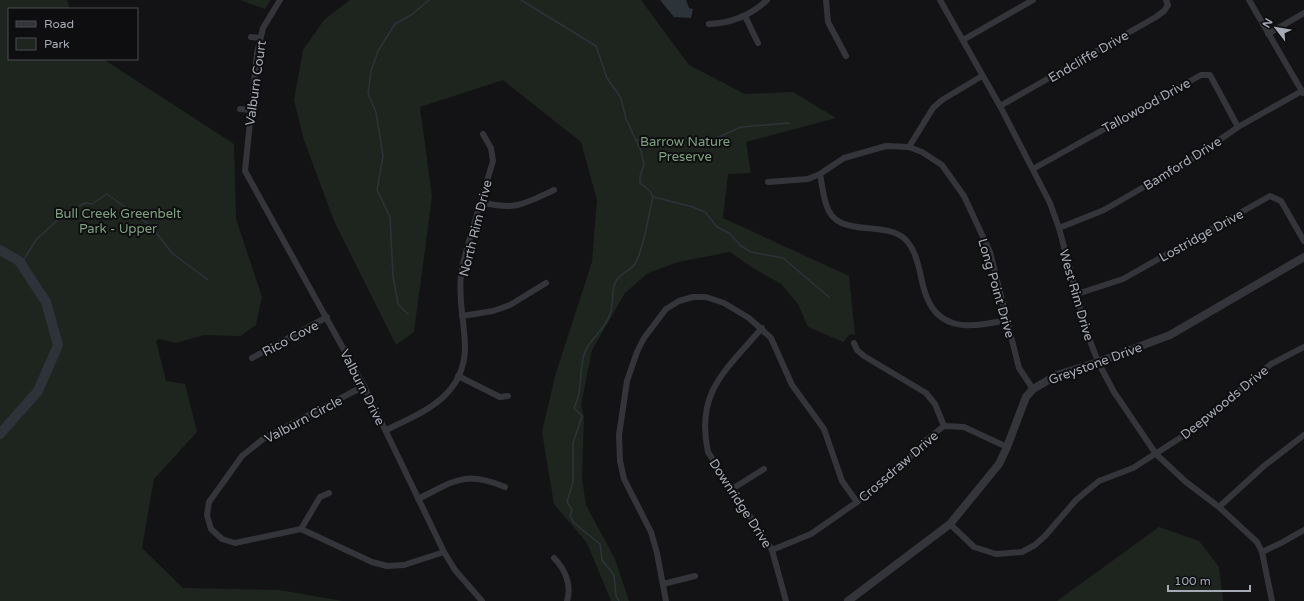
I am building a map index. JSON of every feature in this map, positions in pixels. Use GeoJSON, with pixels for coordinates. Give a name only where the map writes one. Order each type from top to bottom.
{"type":"FeatureCollection","features":[{"type":"Feature","properties":{"kind":"street","name":"Valburn Court"},"geometry":{"type":"LineString","coordinates":[[245,171],[250,110],[260,38],[269,16],[280,0]]}},
{"type":"Feature","properties":{"kind":"street"},"geometry":{"type":"LineString","coordinates":[[709,24],[734,21],[745,16],[767,0]]}},
{"type":"Feature","properties":{"kind":"street"},"geometry":{"type":"LineString","coordinates":[[826,0],[828,22],[846,56]]}},
{"type":"Feature","properties":{"kind":"street","name":"West Rim Drive"},"geometry":{"type":"LineString","coordinates":[[940,0],[1000,106],[1050,203],[1059,228],[1086,330],[1098,362],[1114,392],[1156,454],[1186,482],[1220,507],[1249,532],[1257,542],[1262,552],[1272,601]]}},
{"type":"Feature","properties":{"kind":"street"},"geometry":{"type":"LineString","coordinates":[[963,40],[1033,0]]}},
{"type":"Feature","properties":{"kind":"street","name":"Endcliffe Drive"},"geometry":{"type":"LineString","coordinates":[[1000,106],[1156,17],[1164,11],[1168,4],[1166,0]]}},
{"type":"Feature","properties":{"kind":"street"},"geometry":{"type":"LineString","coordinates":[[1249,0],[1303,93]]}},
{"type":"Feature","properties":{"kind":"street"},"geometry":{"type":"LineString","coordinates":[[1268,34],[1304,14]]}},
{"type":"Feature","properties":{"kind":"street"},"geometry":{"type":"LineString","coordinates":[[745,16],[758,43]]}},
{"type":"Feature","properties":{"kind":"street"},"geometry":{"type":"LineString","coordinates":[[251,37],[260,38]]}},
{"type":"Feature","properties":{"kind":"street","name":"Tallowood Drive"},"geometry":{"type":"LineString","coordinates":[[1033,169],[1201,75],[1210,75],[1238,127]]}},
{"type":"Feature","properties":{"kind":"street"},"geometry":{"type":"LineString","coordinates":[[909,147],[933,108],[942,100],[982,76]]}},
{"type":"Feature","properties":{"kind":"street","name":"Bamford Drive"},"geometry":{"type":"LineString","coordinates":[[1059,228],[1104,210],[1192,159],[1238,127],[1303,93]]}},
{"type":"Feature","properties":{"kind":"street"},"geometry":{"type":"LineString","coordinates":[[240,109],[250,110]]}},
{"type":"Feature","properties":{"kind":"street","name":"North Rim Drive"},"geometry":{"type":"LineString","coordinates":[[386,430],[429,410],[438,403],[448,393],[458,376],[463,361],[465,348],[462,316],[461,276],[493,161],[491,148],[483,134]]}},
{"type":"Feature","properties":{"kind":"street","name":"Long Point Drive"},"geometry":{"type":"LineString","coordinates":[[768,182],[808,179],[820,174],[844,158],[886,146],[909,147],[922,152],[942,166],[964,196],[990,252],[1019,368],[1033,389]]}},
{"type":"Feature","properties":{"kind":"street","name":"Valburn Drive"},"geometry":{"type":"LineString","coordinates":[[245,171],[364,386],[444,552],[455,570],[482,601]]}},
{"type":"Feature","properties":{"kind":"street"},"geometry":{"type":"LineString","coordinates":[[820,174],[826,205],[840,223],[858,228],[883,229],[891,231],[900,235],[908,242],[917,259],[926,297],[940,315],[961,326],[984,325],[1007,320]]}},
{"type":"Feature","properties":{"kind":"street"},"geometry":{"type":"LineString","coordinates":[[481,202],[510,207],[522,205],[554,190]]}},
{"type":"Feature","properties":{"kind":"street","name":"Lostridge Drive"},"geometry":{"type":"LineString","coordinates":[[1077,294],[1123,279],[1270,196],[1281,200],[1304,241]]}},
{"type":"Feature","properties":{"kind":"street","name":"Greystone Drive"},"geometry":{"type":"LineString","coordinates":[[848,601],[950,524],[999,464],[1026,397],[1033,389],[1057,375],[1098,362],[1170,335],[1304,257]]}},
{"type":"Feature","properties":{"kind":"street"},"geometry":{"type":"LineString","coordinates":[[462,316],[493,311],[510,305],[546,283]]}},
{"type":"Feature","properties":{"kind":"street"},"geometry":{"type":"LineString","coordinates":[[666,601],[651,532],[624,479],[620,461],[619,435],[627,381],[632,363],[644,338],[666,309],[679,301],[693,297],[706,297],[724,303],[762,328],[771,338],[796,392],[824,429],[842,480],[857,502]]}},
{"type":"Feature","properties":{"kind":"street","name":"Rico Cove"},"geometry":{"type":"LineString","coordinates":[[252,358],[327,317]]}},
{"type":"Feature","properties":{"kind":"street","name":"Downridge Drive"},"geometry":{"type":"LineString","coordinates":[[762,328],[719,379],[709,395],[705,410],[704,436],[708,452],[772,550],[786,601]]}},
{"type":"Feature","properties":{"kind":"street"},"geometry":{"type":"LineString","coordinates":[[854,343],[857,350],[864,356],[926,393],[935,404],[944,426]]}},
{"type":"Feature","properties":{"kind":"street","name":"Deepwoods Drive"},"geometry":{"type":"LineString","coordinates":[[950,524],[974,547],[996,554],[1022,552],[1035,545],[1045,536],[1076,500],[1099,481],[1132,468],[1156,454],[1204,421],[1271,364],[1304,347]]}},
{"type":"Feature","properties":{"kind":"street"},"geometry":{"type":"LineString","coordinates":[[458,376],[500,397],[508,396]]}},
{"type":"Feature","properties":{"kind":"street","name":"Valburn Circle"},"geometry":{"type":"LineString","coordinates":[[301,529],[235,543],[222,539],[211,529],[207,515],[209,502],[242,456],[263,439],[364,386]]}},
{"type":"Feature","properties":{"kind":"street","name":"Crossdraw Drive"},"geometry":{"type":"LineString","coordinates":[[772,550],[811,534],[857,502],[904,463],[926,440],[944,426],[964,428],[1007,447]]}},
{"type":"Feature","properties":{"kind":"street"},"geometry":{"type":"LineString","coordinates":[[1220,507],[1264,466],[1304,435]]}},
{"type":"Feature","properties":{"kind":"street"},"geometry":{"type":"LineString","coordinates":[[732,489],[764,469]]}},
{"type":"Feature","properties":{"kind":"street"},"geometry":{"type":"LineString","coordinates":[[418,498],[456,480],[469,477],[482,478],[505,487]]}},
{"type":"Feature","properties":{"kind":"street"},"geometry":{"type":"LineString","coordinates":[[329,493],[320,497],[301,529],[372,562],[387,566],[404,565],[444,552]]}},
{"type":"Feature","properties":{"kind":"street"},"geometry":{"type":"LineString","coordinates":[[1262,552],[1281,544],[1304,530]]}},
{"type":"Feature","properties":{"kind":"street"},"geometry":{"type":"LineString","coordinates":[[554,558],[563,567],[569,594],[567,601]]}},
{"type":"Feature","properties":{"kind":"street"},"geometry":{"type":"LineString","coordinates":[[663,584],[695,576]]}},
{"type":"Feature","properties":{"kind":"green space","name":"Bull Creek Greenbelt Park - Upper"},"geometry":{"type":"Polygon","coordinates":[[[0,0],[67,0],[70,8],[8,8],[8,60],[105,60],[234,144],[236,219],[262,297],[256,325],[240,336],[204,335],[176,343],[159,339],[156,341],[166,381],[185,384],[197,432],[154,479],[142,548],[183,588],[279,590],[343,601],[0,601],[0,0]]]}},
{"type":"Feature","properties":{"kind":"green space"},"geometry":{"type":"Polygon","coordinates":[[[240,0],[271,0],[265,9],[240,0]]]}},
{"type":"Feature","properties":{"kind":"green space","name":"Barrow Nature Preserve"},"geometry":{"type":"Polygon","coordinates":[[[350,0],[641,0],[689,65],[745,94],[793,92],[836,118],[746,142],[751,173],[728,174],[723,218],[849,276],[855,334],[849,335],[843,342],[808,327],[798,304],[781,284],[753,268],[730,252],[678,262],[648,273],[625,293],[592,350],[581,405],[584,416],[582,479],[586,505],[615,559],[629,601],[611,601],[587,543],[554,504],[542,432],[555,376],[592,262],[597,200],[581,142],[503,80],[420,107],[432,197],[414,332],[396,345],[334,221],[304,140],[294,100],[303,50],[324,20],[350,0]]]}},
{"type":"Feature","properties":{"kind":"green space"},"geometry":{"type":"Polygon","coordinates":[[[1159,527],[1199,541],[1219,567],[1223,601],[1057,601],[1159,527]]]}},
{"type":"Feature","properties":{"kind":"shaded area"},"geometry":{"type":"Polygon","coordinates":[[[660,0],[686,0],[689,8],[693,9],[691,18],[674,17],[660,0]]]}},
{"type":"Feature","properties":{"kind":"waterway"},"geometry":{"type":"LineString","coordinates":[[408,314],[398,304],[393,276],[390,217],[377,190],[383,156],[376,112],[368,94],[371,71],[378,51],[395,24],[411,15],[429,0]]}},
{"type":"Feature","properties":{"kind":"waterway"},"geometry":{"type":"LineString","coordinates":[[521,0],[596,46],[607,78],[621,98],[626,119],[641,151],[644,165],[640,176],[640,183],[650,191],[653,197],[643,243],[637,260],[632,267],[616,280],[613,291],[612,306],[608,319],[588,346],[585,353],[581,369],[579,393],[574,408],[582,416],[573,443],[573,482],[567,502],[572,510],[570,516],[574,523],[600,544],[602,560],[614,575],[616,596],[619,601]]}},
{"type":"Feature","properties":{"kind":"waterway"},"geometry":{"type":"LineString","coordinates":[[636,140],[652,139],[671,143],[691,138],[714,139],[741,127],[789,123]]}},
{"type":"Feature","properties":{"kind":"waterway"},"geometry":{"type":"LineString","coordinates":[[21,264],[36,240],[63,215],[85,203],[92,204],[107,194],[151,226],[172,253],[208,280]]}},
{"type":"Feature","properties":{"kind":"waterway"},"geometry":{"type":"LineString","coordinates":[[654,197],[693,207],[705,212],[717,227],[729,233],[741,246],[751,252],[783,258],[829,297]]}},
{"type":"Feature","properties":{"kind":"waterway"},"geometry":{"type":"LineString","coordinates":[[0,250],[19,261],[46,302],[58,345],[38,391],[0,434]]}}]}
